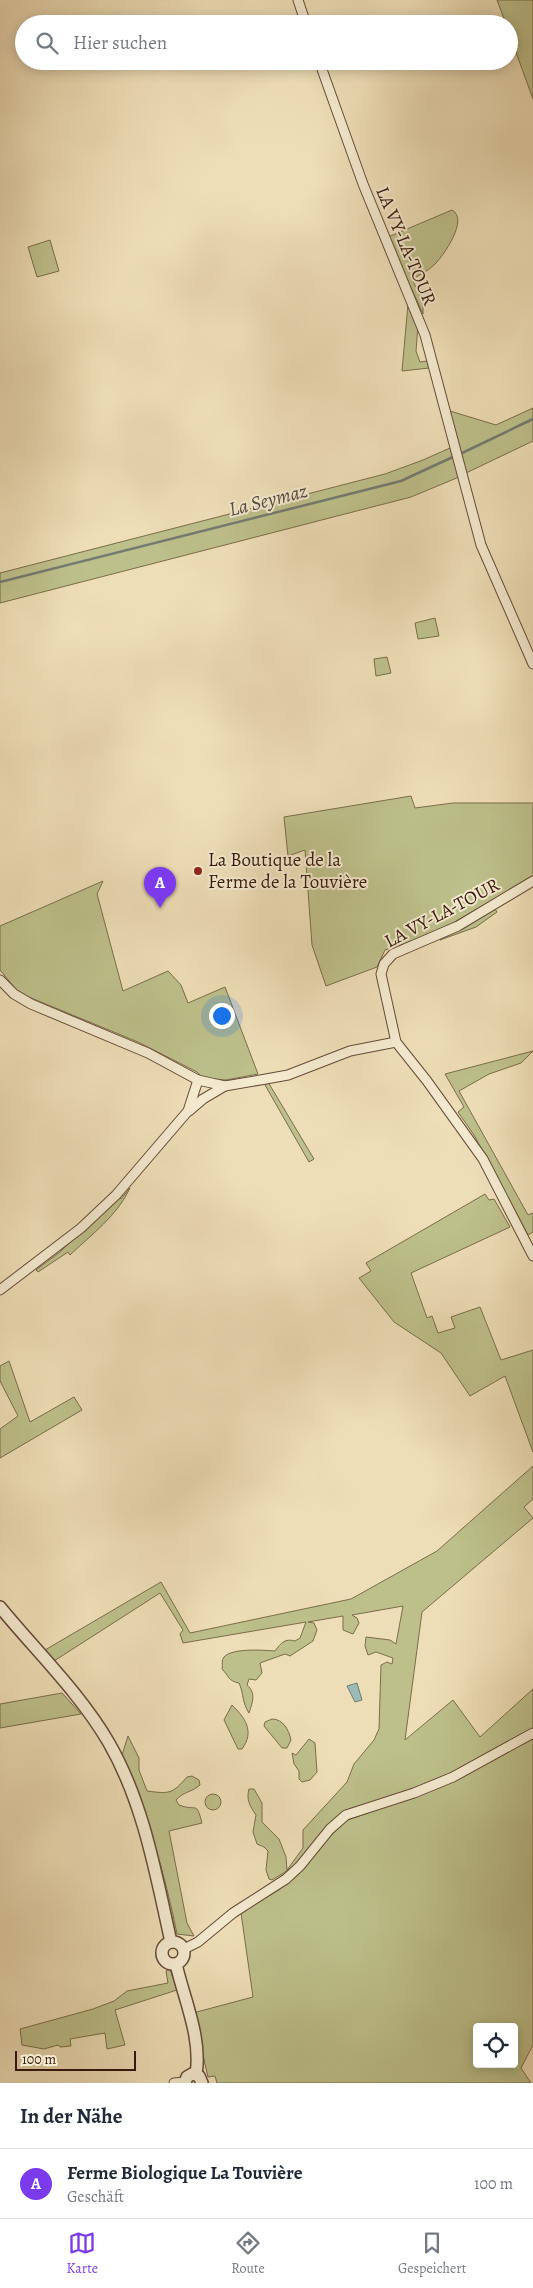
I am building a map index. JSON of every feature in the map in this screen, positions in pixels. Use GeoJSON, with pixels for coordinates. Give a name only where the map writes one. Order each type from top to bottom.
{"type":"FeatureCollection","features":[{"type":"Feature","properties":{"kind":"street"},"geometry":{"type":"LineString","coordinates":[[298,0],[303,15]]}},
{"type":"Feature","properties":{"kind":"street","name":"LA VY-LA-TOUR"},"geometry":{"type":"LineString","coordinates":[[322,70],[363,184],[418,315],[481,545],[533,661]]}},
{"type":"Feature","properties":{"kind":"street","name":"LA VY-LA-TOUR"},"geometry":{"type":"LineString","coordinates":[[396,1042],[381,981],[382,968],[386,960],[399,951],[458,926],[533,881]]}},
{"type":"Feature","properties":{"kind":"street"},"geometry":{"type":"LineString","coordinates":[[0,980],[14,994],[31,1004],[148,1053],[198,1080],[225,1086],[288,1075],[350,1051],[396,1042],[427,1080],[483,1159],[520,1227],[533,1256]]}},
{"type":"Feature","properties":{"kind":"street"},"geometry":{"type":"LineString","coordinates":[[188,1111],[198,1080]]}},
{"type":"Feature","properties":{"kind":"street"},"geometry":{"type":"LineString","coordinates":[[0,1290],[97,1214],[136,1173],[188,1111],[225,1086]]}},
{"type":"Feature","properties":{"kind":"street"},"geometry":{"type":"LineString","coordinates":[[0,1607],[84,1707],[118,1758],[138,1808],[171,1942]]}},
{"type":"Feature","properties":{"kind":"street"},"geometry":{"type":"LineString","coordinates":[[184,1949],[198,1942],[233,1913],[286,1880],[330,1829],[346,1815],[414,1793],[453,1777],[533,1733]]}},
{"type":"Feature","properties":{"kind":"street"},"geometry":{"type":"LineString","coordinates":[[171,1942],[179,1943],[184,1949],[184,1957],[176,1964],[168,1963],[162,1957],[164,1946],[171,1942]]}},
{"type":"Feature","properties":{"kind":"street"},"geometry":{"type":"LineString","coordinates":[[176,1964],[196,2045],[199,2079],[187,2077],[181,2083]]}},
{"type":"Feature","properties":{"kind":"green space"},"geometry":{"type":"Polygon","coordinates":[[[497,0],[533,0],[533,99],[518,58],[518,15],[503,15],[497,0]]]}},
{"type":"Feature","properties":{"kind":"green space"},"geometry":{"type":"Polygon","coordinates":[[[452,210],[457,215],[458,221],[449,245],[432,266],[424,273],[412,279],[423,301],[423,314],[388,237],[452,210]]]}},
{"type":"Feature","properties":{"kind":"green space"},"geometry":{"type":"Polygon","coordinates":[[[50,240],[59,271],[37,277],[28,247],[50,240]]]}},
{"type":"Feature","properties":{"kind":"green space"},"geometry":{"type":"Polygon","coordinates":[[[408,304],[418,325],[416,351],[420,362],[427,361],[429,368],[402,371],[408,304]]]}},
{"type":"Feature","properties":{"kind":"green space"},"geometry":{"type":"Polygon","coordinates":[[[533,408],[533,441],[466,473],[449,416],[450,411],[496,425],[533,408]]]}},
{"type":"Feature","properties":{"kind":"green space"},"geometry":{"type":"Polygon","coordinates":[[[450,448],[459,477],[411,497],[0,603],[0,573],[385,474],[450,448]]]}},
{"type":"Feature","properties":{"kind":"green space"},"geometry":{"type":"Polygon","coordinates":[[[435,618],[439,636],[418,639],[415,623],[435,618]]]}},
{"type":"Feature","properties":{"kind":"green space"},"geometry":{"type":"Polygon","coordinates":[[[387,657],[391,673],[376,676],[374,659],[387,657]]]}},
{"type":"Feature","properties":{"kind":"green space"},"geometry":{"type":"Polygon","coordinates":[[[411,796],[415,808],[453,803],[533,803],[533,876],[436,933],[385,950],[377,967],[326,986],[312,945],[305,850],[288,856],[284,817],[411,796]]]}},
{"type":"Feature","properties":{"kind":"green space"},"geometry":{"type":"Polygon","coordinates":[[[103,881],[97,894],[123,991],[168,971],[181,985],[188,1003],[225,987],[258,1074],[226,1080],[203,1078],[197,1072],[138,1042],[19,993],[0,970],[0,926],[103,881]]]}},
{"type":"Feature","properties":{"kind":"green space"},"geometry":{"type":"Polygon","coordinates":[[[495,909],[497,912],[476,927],[440,940],[495,909]]]}},
{"type":"Feature","properties":{"kind":"green space"},"geometry":{"type":"Polygon","coordinates":[[[533,1051],[521,1063],[489,1074],[459,1091],[528,1215],[533,1213],[533,1232],[528,1235],[474,1135],[458,1112],[464,1107],[445,1074],[533,1051]]]}},
{"type":"Feature","properties":{"kind":"green space"},"geometry":{"type":"Polygon","coordinates":[[[268,1082],[314,1159],[309,1162],[265,1085],[268,1082]]]}},
{"type":"Feature","properties":{"kind":"green space"},"geometry":{"type":"Polygon","coordinates":[[[130,1188],[119,1207],[111,1216],[70,1255],[68,1252],[38,1272],[36,1270],[60,1252],[118,1196],[121,1199],[130,1188]]]}},
{"type":"Feature","properties":{"kind":"green space"},"geometry":{"type":"Polygon","coordinates":[[[485,1194],[489,1200],[494,1199],[510,1227],[411,1273],[427,1318],[432,1316],[438,1333],[455,1328],[451,1317],[480,1307],[501,1360],[533,1350],[533,1452],[505,1376],[470,1396],[441,1353],[394,1322],[359,1278],[371,1271],[366,1263],[485,1194]]]}},
{"type":"Feature","properties":{"kind":"green space"},"geometry":{"type":"Polygon","coordinates":[[[9,1361],[30,1422],[74,1397],[82,1410],[0,1458],[0,1429],[18,1416],[0,1381],[0,1366],[9,1361]]]}},
{"type":"Feature","properties":{"kind":"green space"},"geometry":{"type":"Polygon","coordinates":[[[533,1466],[533,1499],[524,1507],[533,1518],[422,1612],[405,1740],[453,1700],[480,1737],[533,1689],[533,1728],[439,1779],[341,1814],[328,1825],[302,1858],[287,1870],[303,1848],[303,1830],[347,1782],[354,1764],[374,1740],[379,1729],[381,1665],[387,1662],[392,1664],[393,1658],[376,1652],[368,1655],[365,1646],[366,1637],[390,1640],[396,1644],[403,1606],[352,1615],[357,1618],[359,1623],[353,1634],[343,1630],[343,1616],[308,1622],[314,1623],[317,1630],[313,1641],[290,1656],[285,1654],[260,1663],[262,1673],[256,1680],[249,1679],[247,1685],[252,1691],[253,1698],[249,1713],[245,1706],[239,1683],[231,1680],[222,1669],[224,1657],[240,1651],[275,1651],[284,1642],[288,1640],[295,1641],[300,1638],[306,1622],[183,1643],[180,1634],[183,1630],[160,1593],[54,1661],[45,1650],[161,1582],[190,1633],[351,1599],[437,1551],[533,1466]]]}},
{"type":"Feature","properties":{"kind":"green space"},"geometry":{"type":"Polygon","coordinates":[[[62,1693],[81,1714],[0,1728],[0,1704],[62,1693]]]}},
{"type":"Feature","properties":{"kind":"green space"},"geometry":{"type":"Polygon","coordinates":[[[232,1705],[247,1725],[248,1736],[242,1749],[238,1749],[224,1720],[232,1705]]]}},
{"type":"Feature","properties":{"kind":"green space"},"geometry":{"type":"Polygon","coordinates":[[[272,1719],[282,1723],[289,1732],[291,1740],[287,1748],[282,1748],[264,1726],[265,1722],[272,1719]]]}},
{"type":"Feature","properties":{"kind":"green space"},"geometry":{"type":"Polygon","coordinates":[[[128,1736],[139,1758],[139,1770],[147,1791],[170,1792],[178,1787],[187,1777],[192,1776],[199,1780],[200,1785],[176,1800],[179,1805],[197,1809],[202,1823],[169,1831],[187,1923],[194,1936],[177,1934],[167,1888],[154,1843],[122,1755],[128,1736]]]}},
{"type":"Feature","properties":{"kind":"green space"},"geometry":{"type":"Polygon","coordinates":[[[309,1739],[315,1743],[317,1772],[310,1780],[302,1782],[299,1779],[299,1771],[294,1764],[292,1753],[296,1755],[309,1739]]]}},
{"type":"Feature","properties":{"kind":"green space"},"geometry":{"type":"Polygon","coordinates":[[[533,1739],[533,2045],[521,2068],[531,2083],[217,2083],[215,2076],[208,2077],[193,2013],[253,1997],[241,1913],[280,1889],[299,1874],[321,1846],[345,1821],[438,1788],[533,1739]]]}},
{"type":"Feature","properties":{"kind":"green space"},"geometry":{"type":"Polygon","coordinates":[[[249,1789],[254,1789],[262,1803],[262,1822],[279,1839],[286,1857],[287,1870],[272,1880],[269,1879],[266,1870],[268,1851],[257,1844],[253,1832],[256,1815],[249,1803],[249,1789]]]}},
{"type":"Feature","properties":{"kind":"green space"},"geometry":{"type":"Polygon","coordinates":[[[213,1794],[219,1796],[221,1802],[219,1808],[213,1810],[207,1808],[205,1802],[207,1796],[213,1794]]]}},
{"type":"Feature","properties":{"kind":"green space"},"geometry":{"type":"Polygon","coordinates":[[[170,1969],[177,1990],[115,2010],[125,2045],[107,2049],[105,2033],[70,2039],[71,2046],[60,2047],[58,2045],[44,2049],[22,2045],[20,2029],[93,2009],[114,2001],[127,1991],[168,1983],[166,1971],[170,1969]]]}},
{"type":"Feature","properties":{"kind":"water"},"geometry":{"type":"Polygon","coordinates":[[[357,1683],[362,1700],[355,1702],[347,1686],[357,1683]]]}},
{"type":"Feature","properties":{"kind":"waterway","name":"La Seymaz"},"geometry":{"type":"LineString","coordinates":[[460,454],[533,419]]}},
{"type":"Feature","properties":{"kind":"waterway","name":"La Seymaz"},"geometry":{"type":"LineString","coordinates":[[0,582],[401,481],[455,456]]}},
{"type":"Feature","properties":{"kind":"place","name":"La Boutique de la Ferme de la Touvière"},"geometry":{"type":"Point","coordinates":[198,871]}},
{"type":"Feature","properties":{"kind":"place","name":"Ferme Biologique La Touvière"},"geometry":{"type":"Point","coordinates":[160,908]}}]}
